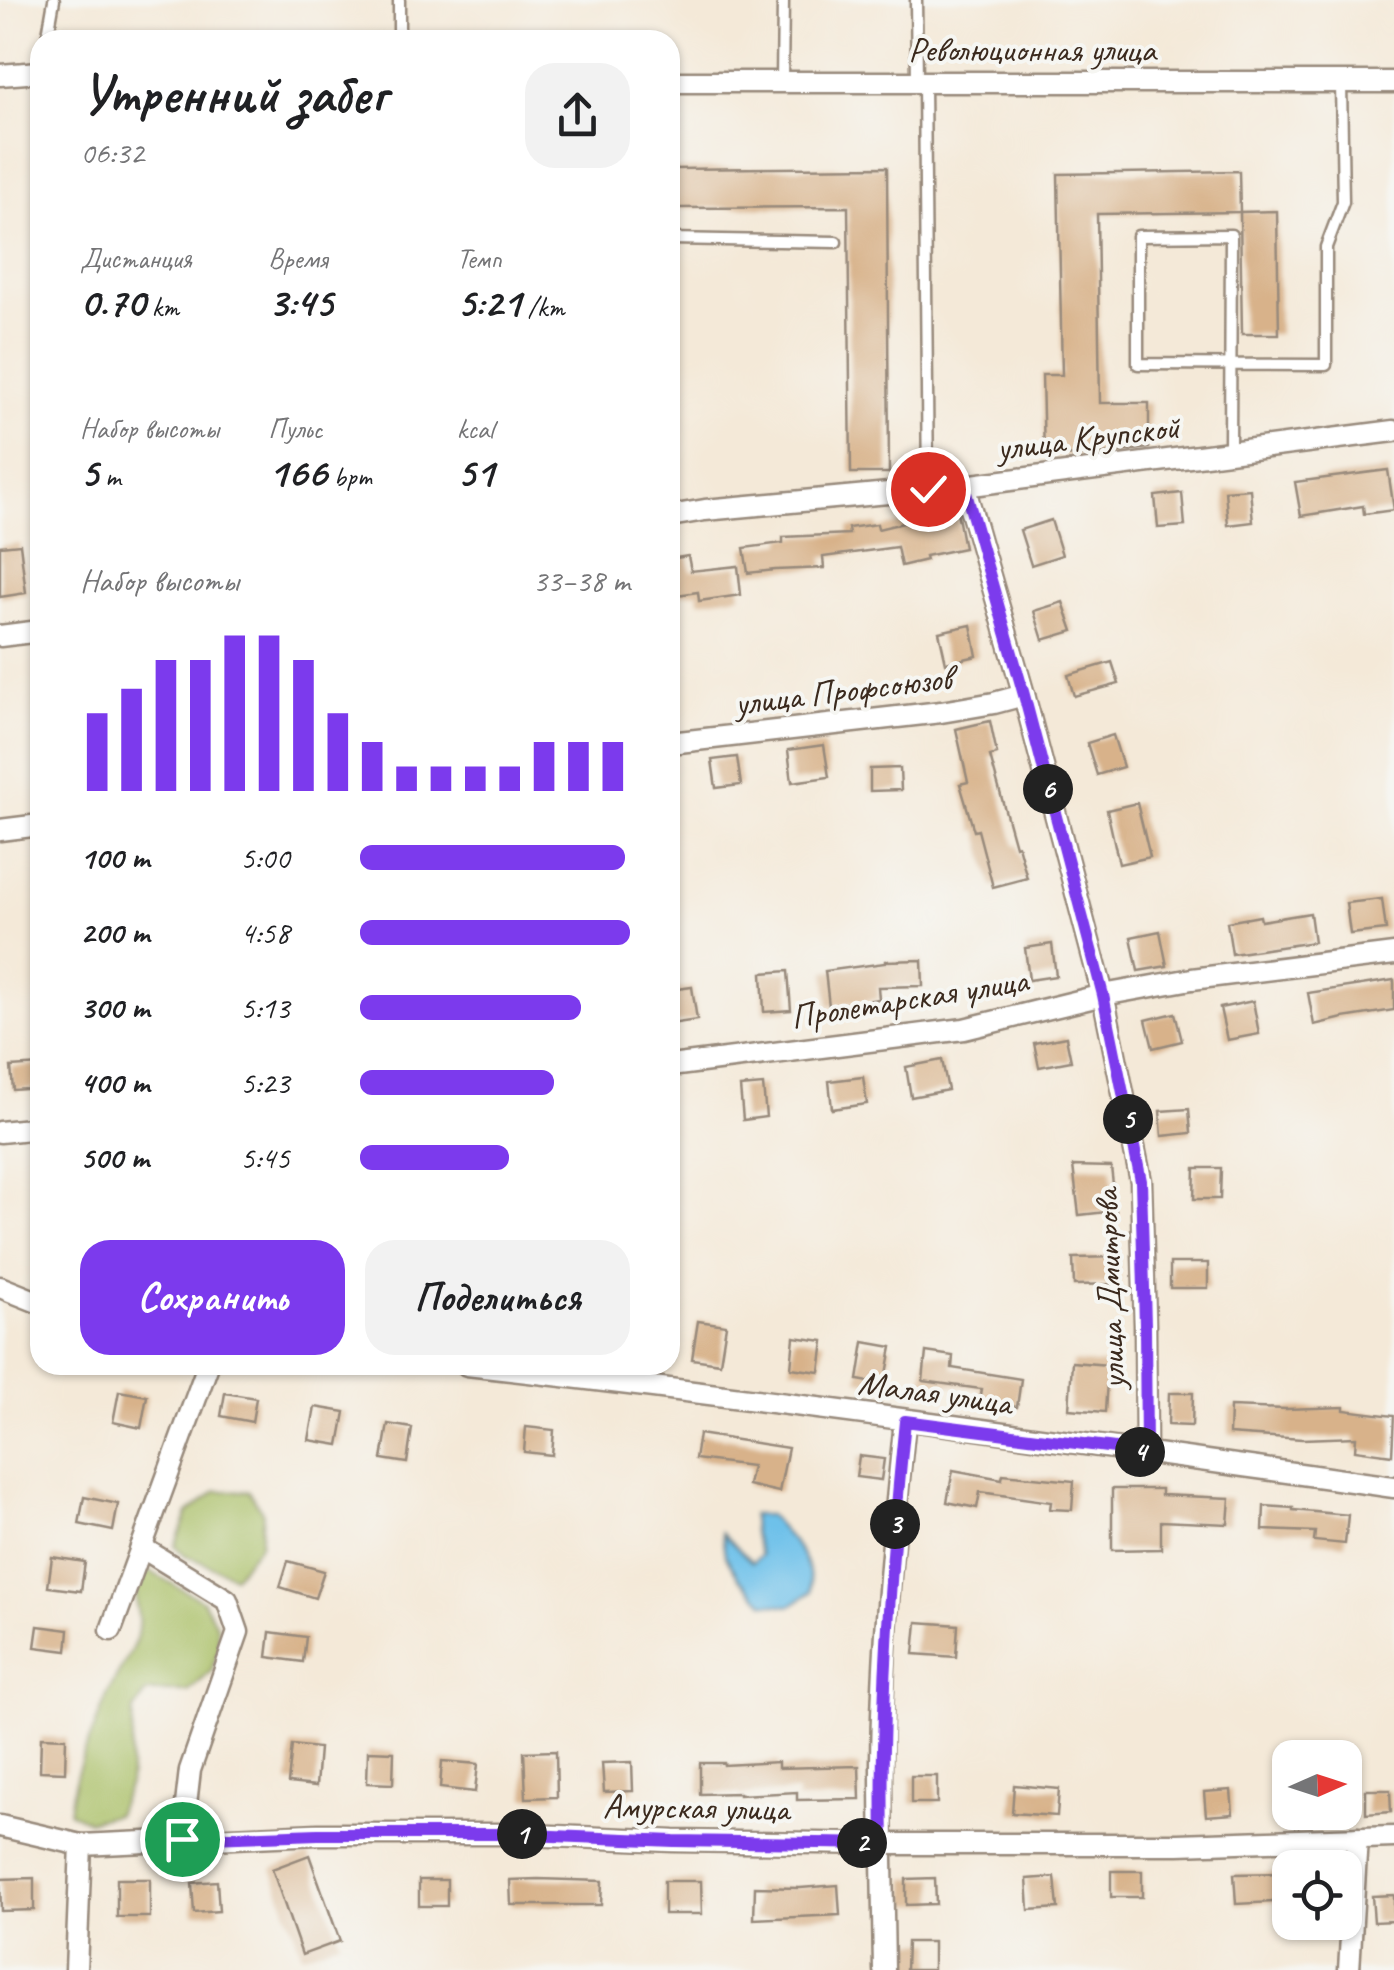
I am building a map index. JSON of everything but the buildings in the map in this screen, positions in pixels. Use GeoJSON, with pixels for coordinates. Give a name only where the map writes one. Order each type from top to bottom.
{"type":"FeatureCollection","features":[{"type":"Feature","properties":{"kind":"street"},"geometry":{"type":"LineString","coordinates":[[0,75],[30,73]]}},
{"type":"Feature","properties":{"kind":"street","name":"Революционная улица"},"geometry":{"type":"LineString","coordinates":[[680,82],[1394,82]]}},
{"type":"Feature","properties":{"kind":"street","name":"улица Крупской"},"geometry":{"type":"LineString","coordinates":[[680,514],[964,486],[1394,431]]}},
{"type":"Feature","properties":{"kind":"street","name":"улица Дмитрова"},"geometry":{"type":"LineString","coordinates":[[964,486],[1103,995],[1141,1181],[1146,1452]]}},
{"type":"Feature","properties":{"kind":"street"},"geometry":{"type":"LineString","coordinates":[[0,636],[30,632]]}},
{"type":"Feature","properties":{"kind":"street","name":"улица Профсоюзов"},"geometry":{"type":"LineString","coordinates":[[680,742],[941,712],[1024,695]]}},
{"type":"Feature","properties":{"kind":"street"},"geometry":{"type":"LineString","coordinates":[[0,830],[30,826]]}},
{"type":"Feature","properties":{"kind":"street","name":"Пролетарская улица"},"geometry":{"type":"LineString","coordinates":[[680,1065],[964,1029],[1103,995],[1192,979],[1394,954]]}},
{"type":"Feature","properties":{"kind":"street"},"geometry":{"type":"LineString","coordinates":[[0,1132],[30,1129]]}},
{"type":"Feature","properties":{"kind":"street"},"geometry":{"type":"LineString","coordinates":[[0,1287],[30,1299]]}},
{"type":"Feature","properties":{"kind":"street"},"geometry":{"type":"LineString","coordinates":[[111,1630],[204,1375]]}},
{"type":"Feature","properties":{"kind":"street","name":"Малая улица"},"geometry":{"type":"LineString","coordinates":[[554,1375],[1394,1487]]}},
{"type":"Feature","properties":{"kind":"street"},"geometry":{"type":"LineString","coordinates":[[884,1970],[885,1659],[905,1421]]}},
{"type":"Feature","properties":{"kind":"street"},"geometry":{"type":"LineString","coordinates":[[141,1547],[227,1600],[238,1632],[190,1770],[182,1839]]}},
{"type":"Feature","properties":{"kind":"street","name":"Амурская улица"},"geometry":{"type":"LineString","coordinates":[[0,1826],[81,1846],[318,1834],[505,1834],[883,1844],[1178,1844],[1394,1837]]}},
{"type":"Feature","properties":{"kind":"street"},"geometry":{"type":"LineString","coordinates":[[1350,1970],[1357,1838]]}},
{"type":"Feature","properties":{"kind":"street"},"geometry":{"type":"LineString","coordinates":[[76,1970],[81,1846]]}},
{"type":"Feature","properties":{"kind":"lane"},"geometry":{"type":"LineString","coordinates":[[49,30],[54,0]]}},
{"type":"Feature","properties":{"kind":"lane"},"geometry":{"type":"LineString","coordinates":[[399,0],[399,30]]}},
{"type":"Feature","properties":{"kind":"lane"},"geometry":{"type":"LineString","coordinates":[[782,82],[783,0]]}},
{"type":"Feature","properties":{"kind":"lane"},"geometry":{"type":"LineString","coordinates":[[916,0],[928,489]]}},
{"type":"Feature","properties":{"kind":"lane"},"geometry":{"type":"LineString","coordinates":[[1230,451],[1231,364],[1231,234],[1138,236],[1138,364],[1231,364],[1326,364],[1326,248],[1343,202],[1341,82]]}},
{"type":"Feature","properties":{"kind":"lane"},"geometry":{"type":"LineString","coordinates":[[680,240],[836,242]]}},
{"type":"Feature","properties":{"kind":"green space"},"geometry":{"type":"Polygon","coordinates":[[[216,1491],[249,1491],[263,1513],[260,1545],[234,1576],[185,1555],[175,1546],[188,1513],[216,1491]]]}},
{"type":"Feature","properties":{"kind":"green space"},"geometry":{"type":"Polygon","coordinates":[[[145,1572],[203,1601],[217,1626],[219,1648],[211,1672],[188,1692],[147,1692],[134,1710],[129,1784],[116,1814],[88,1821],[69,1812],[73,1789],[107,1696],[136,1639],[137,1590],[145,1572]]]}},
{"type":"Feature","properties":{"kind":"water"},"geometry":{"type":"Polygon","coordinates":[[[752,1515],[769,1515],[804,1558],[811,1592],[790,1606],[765,1603],[739,1578],[725,1555],[722,1533],[752,1562],[761,1555],[752,1515]]]}},
{"type":"Feature","properties":{"kind":"route"},"geometry":{"type":"LineString","coordinates":[[182,1839],[505,1834],[883,1844],[885,1659],[905,1421],[1146,1452],[1141,1181],[1103,995],[964,486],[928,489]]}}]}
